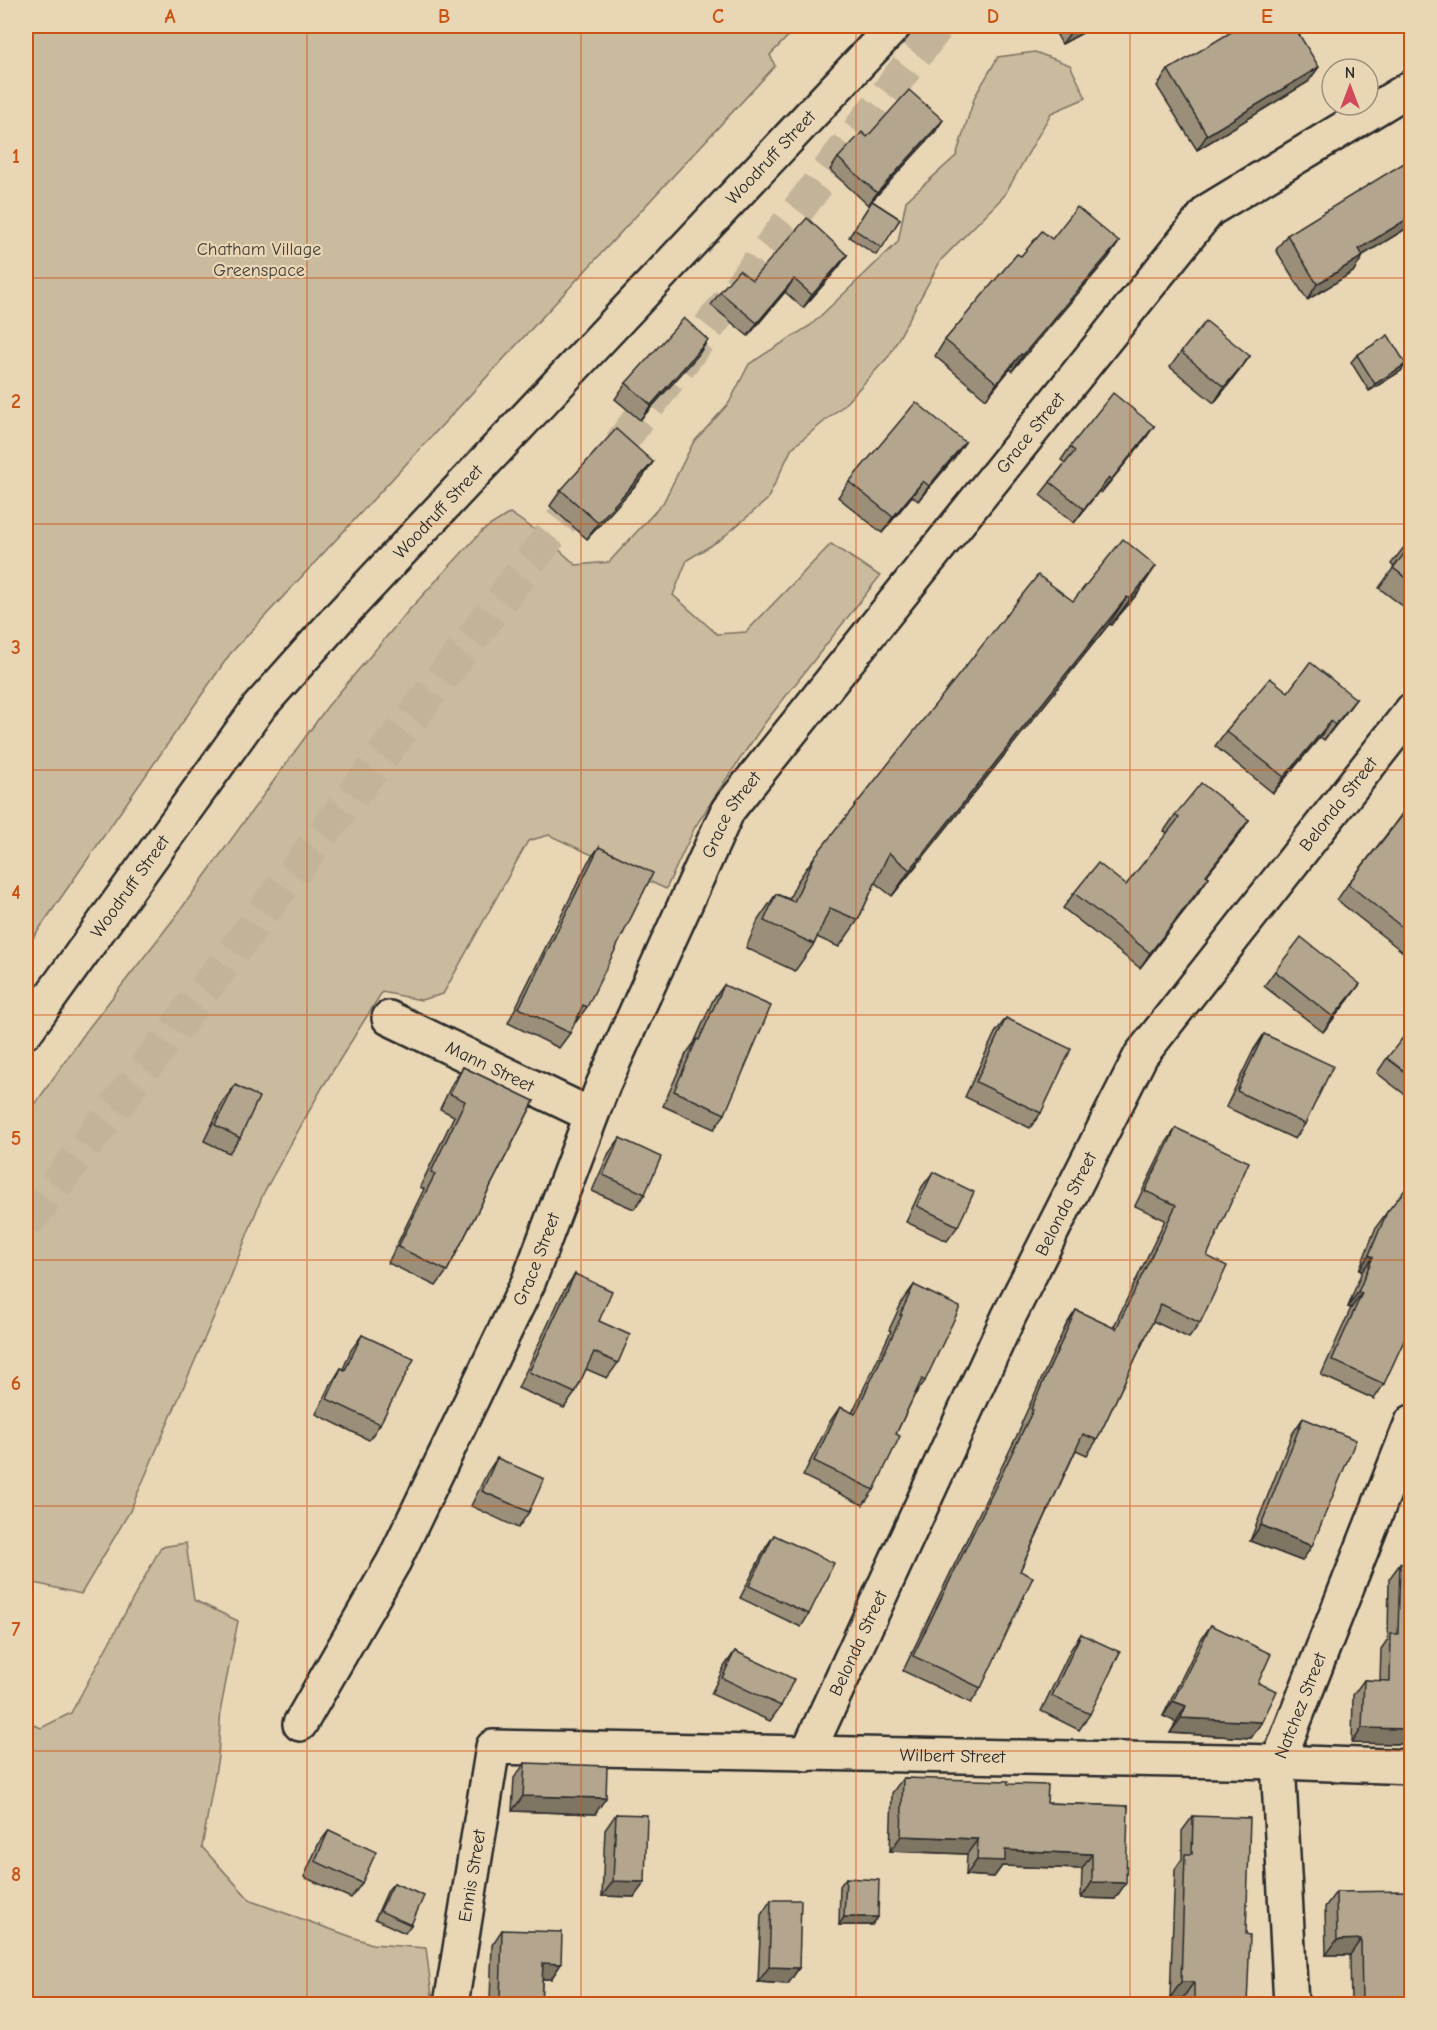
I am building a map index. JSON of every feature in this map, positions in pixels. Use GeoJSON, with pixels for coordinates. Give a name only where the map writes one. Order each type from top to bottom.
{"type":"FeatureCollection","features":[{"type":"Feature","properties":{"kind":"street","name":"Woodruff Street"},"geometry":{"type":"LineString","coordinates":[[26,1031],[259,707],[341,615],[894,26]]}},
{"type":"Feature","properties":{"kind":"street","name":"Grace Street"},"geometry":{"type":"LineString","coordinates":[[300,1724],[394,1561],[528,1283],[591,1115],[728,810],[1209,210],[1412,87]]}},
{"type":"Feature","properties":{"kind":"street","name":"Belonda Street"},"geometry":{"type":"LineString","coordinates":[[807,1754],[1009,1316],[1141,1054],[1412,710]]}},
{"type":"Feature","properties":{"kind":"street","name":"Mann Street"},"geometry":{"type":"LineString","coordinates":[[389,1018],[591,1115]]}},
{"type":"Feature","properties":{"kind":"street","name":"Natchez Street"},"geometry":{"type":"LineString","coordinates":[[1291,2004],[1278,1762],[1412,1422]]}},
{"type":"Feature","properties":{"kind":"street","name":"Wilbert Street"},"geometry":{"type":"LineString","coordinates":[[494,1747],[1278,1762],[1412,1767]]}},
{"type":"Feature","properties":{"kind":"street","name":"Ennis Street"},"geometry":{"type":"LineString","coordinates":[[451,2004],[494,1747]]}},
{"type":"Feature","properties":{"kind":"green space","name":"Chatham Village Greenspace"},"geometry":{"type":"Polygon","coordinates":[[[26,26],[798,26],[770,55],[775,66],[230,654],[26,948],[26,26]]]}},
{"type":"Feature","properties":{"kind":"green space"},"geometry":{"type":"Polygon","coordinates":[[[1035,52],[1070,65],[1086,98],[1051,113],[1004,196],[941,260],[889,356],[843,406],[792,448],[767,500],[720,540],[687,560],[673,595],[717,634],[746,632],[831,544],[880,576],[764,724],[695,827],[666,889],[549,835],[528,841],[443,994],[421,1000],[382,992],[322,1088],[263,1194],[228,1284],[130,1511],[81,1594],[26,1581],[26,1117],[87,1030],[176,916],[327,707],[409,610],[483,530],[510,513],[544,536],[576,565],[609,562],[663,503],[693,443],[729,403],[749,364],[811,325],[898,242],[906,201],[956,156],[975,96],[998,57],[1035,52]]]}},
{"type":"Feature","properties":{"kind":"green space"},"geometry":{"type":"Polygon","coordinates":[[[186,1543],[194,1600],[238,1621],[221,1707],[218,1757],[202,1847],[251,1901],[372,1944],[426,1948],[433,2004],[26,2004],[26,1721],[41,1728],[71,1713],[161,1547],[186,1543]]]}},
{"type":"Feature","properties":{"kind":"building"},"geometry":{"type":"Polygon","coordinates":[[[1241,26],[1294,26],[1319,67],[1207,135],[1168,70],[1241,26]]]}},
{"type":"Feature","properties":{"kind":"building"},"geometry":{"type":"Polygon","coordinates":[[[909,90],[943,120],[877,193],[838,158],[862,132],[867,137],[909,90]]]}},
{"type":"Feature","properties":{"kind":"building"},"geometry":{"type":"Polygon","coordinates":[[[1412,158],[1412,216],[1359,249],[1363,256],[1317,284],[1287,235],[1412,158]]]}},
{"type":"Feature","properties":{"kind":"building"},"geometry":{"type":"Polygon","coordinates":[[[872,201],[900,219],[882,248],[854,229],[872,201]]]}},
{"type":"Feature","properties":{"kind":"building"},"geometry":{"type":"Polygon","coordinates":[[[1077,207],[1119,242],[997,383],[945,340],[1017,254],[1021,256],[1042,231],[1052,239],[1077,207]]]}},
{"type":"Feature","properties":{"kind":"building"},"geometry":{"type":"Polygon","coordinates":[[[807,218],[847,255],[812,295],[794,279],[757,323],[720,292],[739,270],[752,280],[807,218]]]}},
{"type":"Feature","properties":{"kind":"building"},"geometry":{"type":"Polygon","coordinates":[[[684,318],[708,340],[651,405],[626,383],[684,318]]]}},
{"type":"Feature","properties":{"kind":"building"},"geometry":{"type":"Polygon","coordinates":[[[1206,321],[1250,356],[1224,387],[1181,352],[1206,321]]]}},
{"type":"Feature","properties":{"kind":"building"},"geometry":{"type":"Polygon","coordinates":[[[1388,335],[1406,364],[1375,384],[1357,355],[1388,335]]]}},
{"type":"Feature","properties":{"kind":"building"},"geometry":{"type":"Polygon","coordinates":[[[1113,393],[1154,426],[1111,480],[1109,478],[1084,509],[1050,482],[1075,451],[1070,447],[1113,393]]]}},
{"type":"Feature","properties":{"kind":"building"},"geometry":{"type":"Polygon","coordinates":[[[916,402],[965,442],[929,486],[923,481],[893,517],[849,482],[916,402]]]}},
{"type":"Feature","properties":{"kind":"building"},"geometry":{"type":"Polygon","coordinates":[[[616,429],[653,462],[598,523],[561,490],[616,429]]]}},
{"type":"Feature","properties":{"kind":"building"},"geometry":{"type":"Polygon","coordinates":[[[1412,537],[1412,582],[1393,568],[1410,546],[1408,548],[1405,545],[1412,537]]]}},
{"type":"Feature","properties":{"kind":"building"},"geometry":{"type":"Polygon","coordinates":[[[1123,539],[1156,566],[1130,599],[1127,597],[910,870],[889,853],[858,920],[830,908],[814,944],[764,921],[776,894],[794,902],[815,856],[1038,575],[1073,601],[1123,539]]]}},
{"type":"Feature","properties":{"kind":"building"},"geometry":{"type":"Polygon","coordinates":[[[1310,662],[1356,699],[1335,725],[1331,721],[1284,777],[1226,731],[1270,678],[1288,692],[1310,662]]]}},
{"type":"Feature","properties":{"kind":"building"},"geometry":{"type":"Polygon","coordinates":[[[1201,783],[1249,820],[1206,875],[1209,877],[1150,953],[1074,893],[1098,863],[1126,885],[1179,818],[1175,815],[1201,783]]]}},
{"type":"Feature","properties":{"kind":"building"},"geometry":{"type":"Polygon","coordinates":[[[1412,801],[1412,935],[1348,884],[1412,801]]]}},
{"type":"Feature","properties":{"kind":"building"},"geometry":{"type":"Polygon","coordinates":[[[599,847],[653,873],[587,1007],[583,1005],[570,1033],[519,1008],[599,847]]]}},
{"type":"Feature","properties":{"kind":"building"},"geometry":{"type":"Polygon","coordinates":[[[1301,937],[1360,984],[1333,1017],[1275,971],[1301,937]]]}},
{"type":"Feature","properties":{"kind":"building"},"geometry":{"type":"Polygon","coordinates":[[[724,985],[771,1006],[725,1114],[674,1091],[724,985]]]}},
{"type":"Feature","properties":{"kind":"building"},"geometry":{"type":"Polygon","coordinates":[[[1006,1018],[1071,1049],[1041,1113],[976,1082],[1006,1018]]]}},
{"type":"Feature","properties":{"kind":"building"},"geometry":{"type":"Polygon","coordinates":[[[1409,1030],[1412,1031],[1412,1077],[1387,1058],[1409,1030]]]}},
{"type":"Feature","properties":{"kind":"building"},"geometry":{"type":"Polygon","coordinates":[[[1264,1034],[1333,1066],[1305,1124],[1237,1091],[1264,1034]]]}},
{"type":"Feature","properties":{"kind":"building"},"geometry":{"type":"Polygon","coordinates":[[[463,1067],[534,1101],[447,1271],[398,1247],[435,1174],[431,1172],[465,1101],[450,1094],[463,1067]]]}},
{"type":"Feature","properties":{"kind":"building"},"geometry":{"type":"Polygon","coordinates":[[[235,1085],[259,1097],[240,1138],[215,1125],[235,1085]]]}},
{"type":"Feature","properties":{"kind":"building"},"geometry":{"type":"Polygon","coordinates":[[[1176,1128],[1249,1162],[1207,1256],[1227,1266],[1200,1323],[1161,1304],[1097,1440],[1083,1434],[1020,1571],[1033,1577],[981,1688],[913,1656],[1033,1410],[1031,1409],[1076,1310],[1116,1329],[1176,1205],[1145,1191],[1176,1128]]]}},
{"type":"Feature","properties":{"kind":"building"},"geometry":{"type":"Polygon","coordinates":[[[620,1138],[661,1157],[645,1194],[603,1175],[620,1138]]]}},
{"type":"Feature","properties":{"kind":"building"},"geometry":{"type":"Polygon","coordinates":[[[933,1172],[974,1192],[958,1226],[917,1206],[933,1172]]]}},
{"type":"Feature","properties":{"kind":"building"},"geometry":{"type":"Polygon","coordinates":[[[1412,1181],[1412,1308],[1408,1317],[1412,1318],[1412,1323],[1384,1384],[1332,1360],[1362,1293],[1358,1292],[1373,1257],[1369,1255],[1387,1212],[1412,1181]]]}},
{"type":"Feature","properties":{"kind":"building"},"geometry":{"type":"Polygon","coordinates":[[[575,1274],[612,1291],[599,1321],[630,1335],[618,1363],[594,1352],[575,1393],[529,1372],[575,1274]]]}},
{"type":"Feature","properties":{"kind":"building"},"geometry":{"type":"Polygon","coordinates":[[[914,1285],[960,1307],[925,1381],[922,1379],[896,1434],[900,1436],[874,1490],[814,1461],[840,1407],[855,1414],[914,1285]]]}},
{"type":"Feature","properties":{"kind":"building"},"geometry":{"type":"Polygon","coordinates":[[[362,1335],[414,1359],[380,1424],[327,1399],[341,1368],[345,1370],[362,1335]]]}},
{"type":"Feature","properties":{"kind":"building"},"geometry":{"type":"Polygon","coordinates":[[[1303,1418],[1356,1440],[1312,1546],[1261,1525],[1303,1418]]]}},
{"type":"Feature","properties":{"kind":"building"},"geometry":{"type":"Polygon","coordinates":[[[497,1458],[544,1479],[529,1512],[482,1491],[497,1458]]]}},
{"type":"Feature","properties":{"kind":"building"},"geometry":{"type":"Polygon","coordinates":[[[774,1535],[834,1563],[809,1614],[749,1586],[774,1535]]]}},
{"type":"Feature","properties":{"kind":"building"},"geometry":{"type":"Polygon","coordinates":[[[1400,1564],[1412,1564],[1412,1729],[1362,1728],[1364,1680],[1390,1681],[1391,1634],[1398,1634],[1400,1564]]]}},
{"type":"Feature","properties":{"kind":"building"},"geometry":{"type":"Polygon","coordinates":[[[26,1625],[31,1628],[26,1638],[26,1625]]]}},
{"type":"Feature","properties":{"kind":"building"},"geometry":{"type":"Polygon","coordinates":[[[1211,1625],[1271,1654],[1258,1683],[1277,1691],[1262,1722],[1181,1718],[1186,1706],[1173,1701],[1211,1625]]]}},
{"type":"Feature","properties":{"kind":"building"},"geometry":{"type":"Polygon","coordinates":[[[1081,1634],[1120,1652],[1090,1714],[1052,1696],[1081,1634]]]}},
{"type":"Feature","properties":{"kind":"building"},"geometry":{"type":"Polygon","coordinates":[[[735,1651],[794,1679],[781,1706],[722,1678],[735,1651]]]}},
{"type":"Feature","properties":{"kind":"building"},"geometry":{"type":"Polygon","coordinates":[[[525,1763],[607,1766],[606,1798],[523,1796],[525,1763]]]}},
{"type":"Feature","properties":{"kind":"building"},"geometry":{"type":"Polygon","coordinates":[[[903,1778],[1008,1781],[1008,1784],[1048,1785],[1047,1803],[1128,1806],[1126,1883],[1092,1882],[1092,1854],[1005,1850],[1005,1861],[977,1860],[978,1839],[901,1836],[903,1778]]]}},
{"type":"Feature","properties":{"kind":"building"},"geometry":{"type":"Polygon","coordinates":[[[616,1814],[647,1815],[645,1882],[613,1881],[616,1814]]]}},
{"type":"Feature","properties":{"kind":"building"},"geometry":{"type":"Polygon","coordinates":[[[1193,1816],[1250,1818],[1246,1934],[1250,1935],[1247,2004],[1194,2004],[1194,1982],[1181,1982],[1185,1854],[1192,1854],[1193,1816]]]}},
{"type":"Feature","properties":{"kind":"building"},"geometry":{"type":"Polygon","coordinates":[[[329,1830],[376,1852],[362,1883],[315,1861],[329,1830]]]}},
{"type":"Feature","properties":{"kind":"building"},"geometry":{"type":"Polygon","coordinates":[[[846,1878],[879,1880],[878,1917],[844,1917],[846,1878]]]}},
{"type":"Feature","properties":{"kind":"building"},"geometry":{"type":"Polygon","coordinates":[[[394,1883],[424,1896],[411,1925],[380,1911],[394,1883]]]}},
{"type":"Feature","properties":{"kind":"building"},"geometry":{"type":"Polygon","coordinates":[[[1407,1891],[1407,1898],[1412,1898],[1412,2004],[1362,2004],[1361,1939],[1337,1940],[1336,1892],[1407,1891]]]}},
{"type":"Feature","properties":{"kind":"building"},"geometry":{"type":"Polygon","coordinates":[[[771,1900],[801,1900],[799,1968],[769,1967],[771,1900]]]}},
{"type":"Feature","properties":{"kind":"building"},"geometry":{"type":"Polygon","coordinates":[[[502,1930],[562,1932],[561,1964],[543,1963],[541,2004],[482,2004],[482,2000],[500,2001],[502,1930]]]}},
{"type":"Feature","properties":{"kind":"tunnel"},"geometry":{"type":"LineString","coordinates":[[26,1224],[938,26]]}}]}
